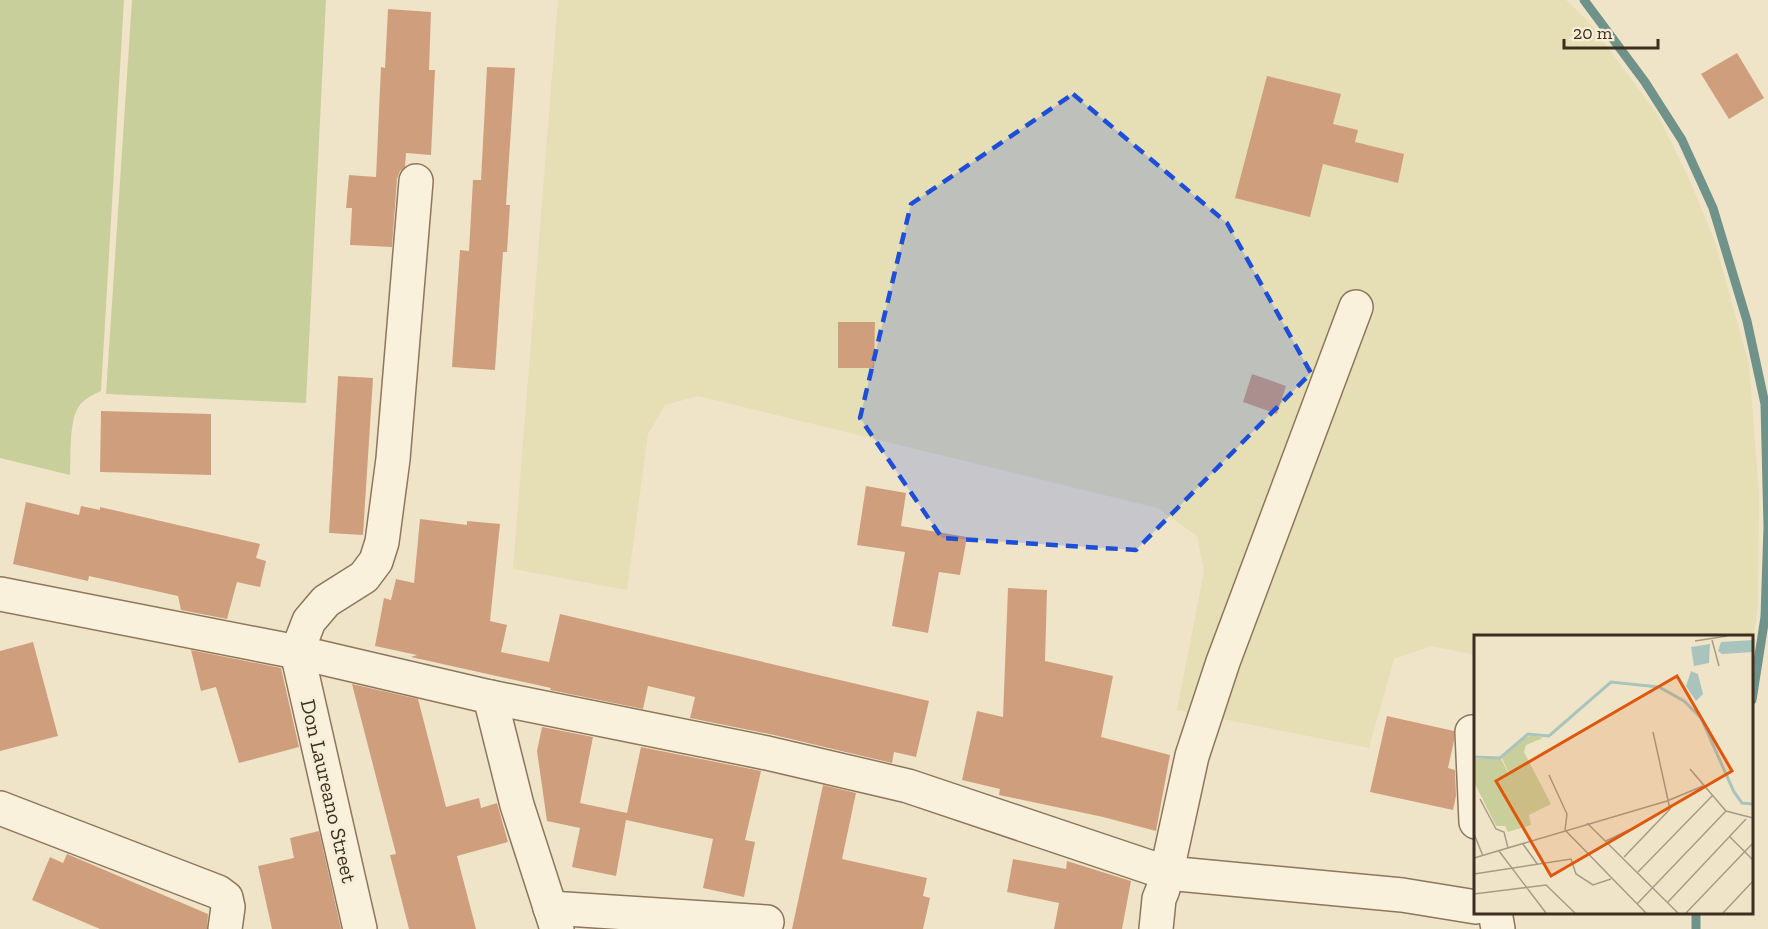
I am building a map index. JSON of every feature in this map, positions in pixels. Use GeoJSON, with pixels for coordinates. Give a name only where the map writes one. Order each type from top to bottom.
{"type":"FeatureCollection","features":[{"type":"Feature","properties":{"kind":"street"},"geometry":{"type":"LineString","coordinates":[[297,652],[309,621],[327,601],[364,577],[376,561],[382,542],[393,459],[416,181]]}},
{"type":"Feature","properties":{"kind":"street"},"geometry":{"type":"LineString","coordinates":[[1156,929],[1159,899],[1167,873],[1192,756],[1223,662],[1356,307]]}},
{"type":"Feature","properties":{"kind":"street"},"geometry":{"type":"LineString","coordinates":[[0,594],[297,652],[490,697],[767,753],[908,786],[1167,873],[1402,895],[1474,907]]}},
{"type":"Feature","properties":{"kind":"street","name":"Don Laureano Street"},"geometry":{"type":"LineString","coordinates":[[297,652],[360,929]]}},
{"type":"Feature","properties":{"kind":"street"},"geometry":{"type":"LineString","coordinates":[[490,697],[517,805],[553,918],[767,922]]}},
{"type":"Feature","properties":{"kind":"street"},"geometry":{"type":"LineString","coordinates":[[1472,732],[1474,777]]}},
{"type":"Feature","properties":{"kind":"street"},"geometry":{"type":"LineString","coordinates":[[0,808],[218,892],[226,898],[228,907],[225,929]]}},
{"type":"Feature","properties":{"kind":"street"},"geometry":{"type":"LineString","coordinates":[[1495,914],[1498,929]]}},
{"type":"Feature","properties":{"kind":"highlighted area"},"geometry":{"type":"Polygon","coordinates":[[[1073,94],[1227,223],[1311,373],[1136,550],[942,538],[860,418],[911,204],[1073,94]]]}},
{"type":"Feature","properties":{"kind":"shaded area"},"geometry":{"type":"Polygon","coordinates":[[[558,0],[1566,0],[1587,20],[1658,115],[1690,181],[1714,239],[1749,364],[1759,494],[1758,606],[1753,641],[1753,635],[1474,635],[1474,655],[1431,646],[1394,659],[1369,748],[1177,710],[1204,571],[1197,536],[1157,508],[698,396],[665,405],[648,434],[627,590],[513,569],[558,0]]]}},
{"type":"Feature","properties":{"kind":"green space"},"geometry":{"type":"Polygon","coordinates":[[[0,0],[124,0],[101,391],[83,402],[75,414],[70,475],[0,458],[0,0]]]}},
{"type":"Feature","properties":{"kind":"green space"},"geometry":{"type":"Polygon","coordinates":[[[132,0],[326,0],[306,403],[106,394],[132,0]]]}},
{"type":"Feature","properties":{"kind":"building"},"geometry":{"type":"Polygon","coordinates":[[[388,9],[431,12],[429,70],[435,70],[431,155],[406,153],[405,167],[400,171],[397,179],[392,247],[350,245],[352,208],[346,208],[349,175],[376,177],[381,67],[385,68],[388,9]]]}},
{"type":"Feature","properties":{"kind":"building"},"geometry":{"type":"Polygon","coordinates":[[[1737,53],[1764,98],[1729,119],[1701,74],[1737,53]]]}},
{"type":"Feature","properties":{"kind":"building"},"geometry":{"type":"Polygon","coordinates":[[[487,67],[515,68],[506,205],[510,205],[507,252],[503,252],[495,370],[452,367],[460,250],[469,251],[473,180],[481,180],[487,67]]]}},
{"type":"Feature","properties":{"kind":"building"},"geometry":{"type":"Polygon","coordinates":[[[1267,76],[1341,94],[1333,124],[1358,130],[1355,142],[1404,154],[1398,183],[1323,164],[1310,217],[1235,198],[1267,76]]]}},
{"type":"Feature","properties":{"kind":"building"},"geometry":{"type":"Polygon","coordinates":[[[838,322],[875,322],[874,368],[838,368],[838,322]]]}},
{"type":"Feature","properties":{"kind":"building"},"geometry":{"type":"Polygon","coordinates":[[[1252,374],[1286,386],[1277,414],[1243,402],[1252,374]]]}},
{"type":"Feature","properties":{"kind":"building"},"geometry":{"type":"Polygon","coordinates":[[[338,376],[373,378],[363,535],[329,533],[338,376]]]}},
{"type":"Feature","properties":{"kind":"building"},"geometry":{"type":"Polygon","coordinates":[[[101,411],[211,414],[211,475],[100,472],[101,411]]]}},
{"type":"Feature","properties":{"kind":"building"},"geometry":{"type":"Polygon","coordinates":[[[866,486],[906,493],[901,526],[967,537],[960,575],[939,572],[928,633],[892,626],[905,552],[857,545],[866,486]]]}},
{"type":"Feature","properties":{"kind":"building"},"geometry":{"type":"Polygon","coordinates":[[[26,502],[79,515],[81,506],[100,510],[100,507],[260,544],[256,558],[266,561],[260,587],[237,582],[227,619],[181,610],[178,596],[89,576],[88,581],[13,564],[26,502]]]}},
{"type":"Feature","properties":{"kind":"building"},"geometry":{"type":"Polygon","coordinates":[[[420,519],[467,525],[467,521],[500,524],[490,621],[507,625],[501,652],[549,662],[560,614],[929,701],[916,757],[894,752],[892,763],[690,718],[695,697],[648,686],[643,709],[550,690],[551,688],[411,657],[417,655],[375,646],[384,598],[391,600],[396,579],[414,583],[420,519]]]}},
{"type":"Feature","properties":{"kind":"building"},"geometry":{"type":"Polygon","coordinates":[[[1008,588],[1047,590],[1045,661],[1113,676],[1101,737],[1170,755],[1156,831],[1103,817],[999,795],[1000,789],[962,780],[977,711],[1003,717],[1008,588]]]}},
{"type":"Feature","properties":{"kind":"building"},"geometry":{"type":"Polygon","coordinates":[[[33,642],[58,736],[0,751],[0,651],[33,642]]]}},
{"type":"Feature","properties":{"kind":"building"},"geometry":{"type":"Polygon","coordinates":[[[191,650],[281,668],[299,747],[239,763],[216,687],[201,691],[191,650]]]}},
{"type":"Feature","properties":{"kind":"building"},"geometry":{"type":"Polygon","coordinates":[[[352,684],[418,699],[446,807],[479,798],[481,808],[497,803],[508,842],[457,856],[476,929],[409,929],[390,855],[396,854],[352,684]]]}},
{"type":"Feature","properties":{"kind":"building"},"geometry":{"type":"Polygon","coordinates":[[[1387,716],[1454,731],[1448,768],[1455,770],[1456,796],[1453,810],[1370,792],[1387,716]]]}},
{"type":"Feature","properties":{"kind":"building"},"geometry":{"type":"Polygon","coordinates":[[[542,727],[593,737],[580,803],[627,813],[641,747],[761,771],[745,840],[755,842],[744,897],[703,888],[713,839],[626,820],[616,876],[572,867],[580,828],[547,821],[537,751],[542,727]]]}},
{"type":"Feature","properties":{"kind":"building"},"geometry":{"type":"Polygon","coordinates":[[[823,785],[856,793],[842,859],[927,878],[923,896],[930,898],[923,929],[792,929],[823,785]]]}},
{"type":"Feature","properties":{"kind":"building"},"geometry":{"type":"Polygon","coordinates":[[[319,831],[341,929],[272,929],[258,866],[294,858],[290,838],[319,831]]]}},
{"type":"Feature","properties":{"kind":"building"},"geometry":{"type":"Polygon","coordinates":[[[67,854],[208,914],[207,929],[100,929],[32,900],[50,857],[63,863],[67,854]]]}},
{"type":"Feature","properties":{"kind":"building"},"geometry":{"type":"Polygon","coordinates":[[[1013,859],[1066,869],[1067,861],[1131,881],[1122,929],[1054,929],[1059,903],[1007,892],[1013,859]]]}},
{"type":"Feature","properties":{"kind":"waterway"},"geometry":{"type":"LineString","coordinates":[[1584,0],[1645,82],[1682,140],[1713,208],[1747,321],[1765,404],[1768,527],[1765,617],[1753,694]]}},
{"type":"Feature","properties":{"kind":"waterway"},"geometry":{"type":"LineString","coordinates":[[1696,914],[1696,929]]}}]}
